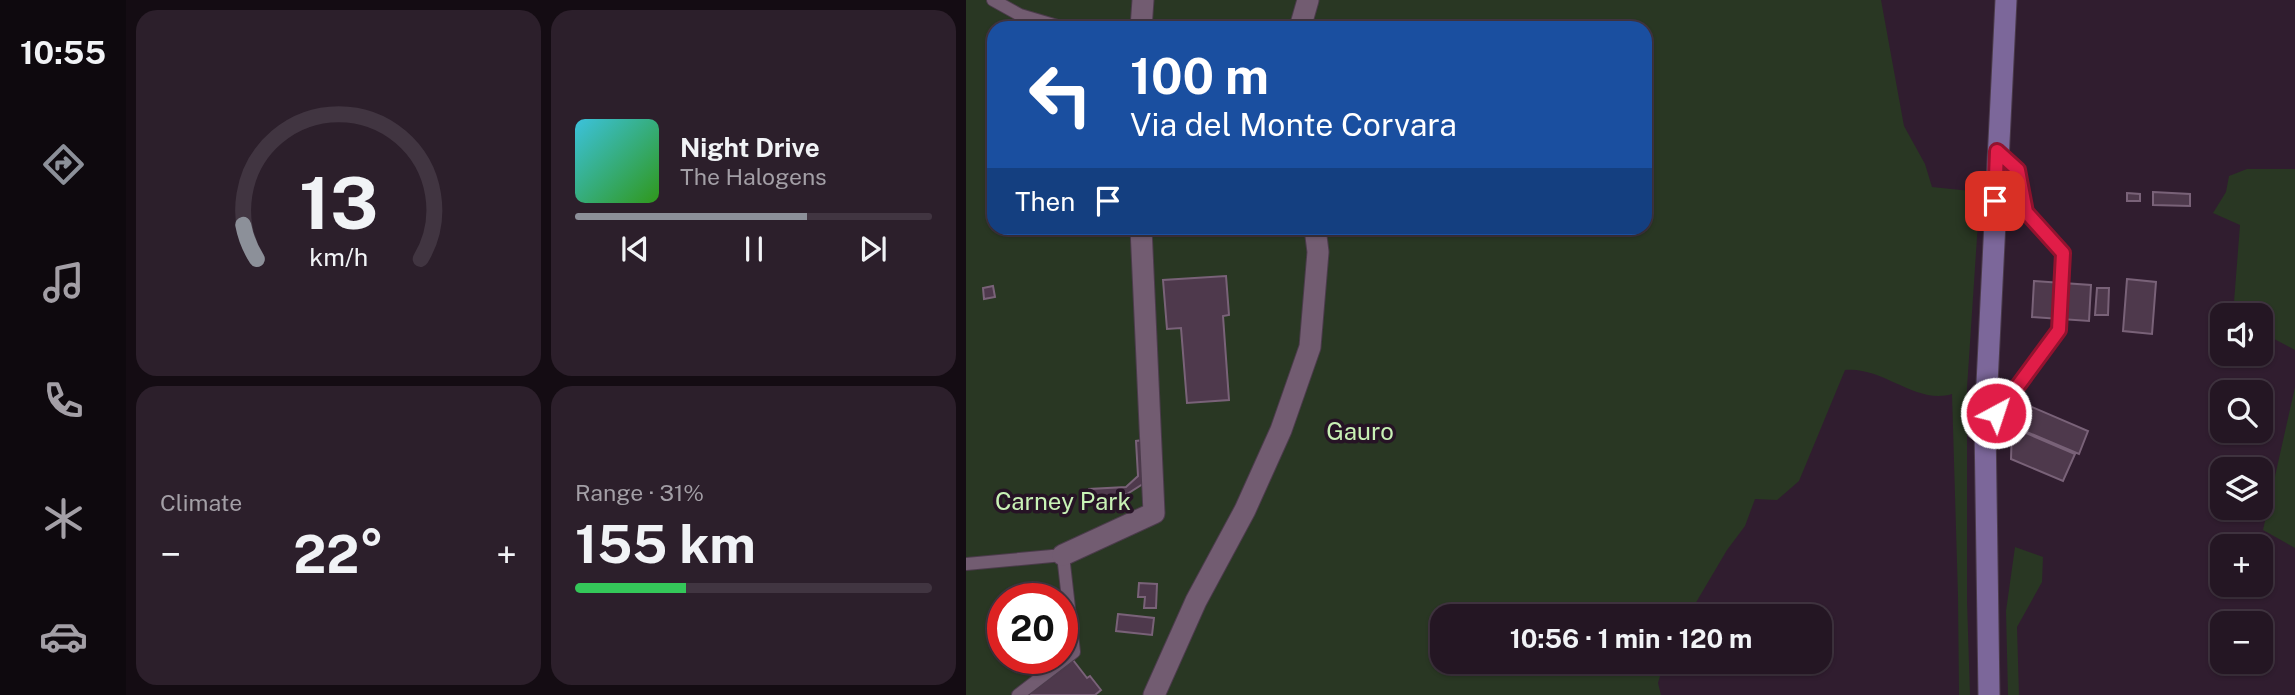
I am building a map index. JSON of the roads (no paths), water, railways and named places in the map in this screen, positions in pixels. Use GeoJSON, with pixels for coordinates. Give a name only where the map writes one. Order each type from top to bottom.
{"type":"FeatureCollection","features":[{"type":"Feature","properties":{"kind":"main road"},"geometry":{"type":"LineString","coordinates":[[1989,695],[1985,424],[2006,0]]}},
{"type":"Feature","properties":{"kind":"street"},"geometry":{"type":"LineString","coordinates":[[1142,21],[1143,0]]}},
{"type":"Feature","properties":{"kind":"street"},"geometry":{"type":"LineString","coordinates":[[1302,21],[1308,0]]}},
{"type":"Feature","properties":{"kind":"street"},"geometry":{"type":"LineString","coordinates":[[1063,555],[1154,513],[1140,235]]}},
{"type":"Feature","properties":{"kind":"street"},"geometry":{"type":"LineString","coordinates":[[1154,695],[1196,601],[1245,510],[1281,430],[1310,347],[1318,252],[1316,235]]}},
{"type":"Feature","properties":{"kind":"lane"},"geometry":{"type":"LineString","coordinates":[[993,0],[1020,15],[1040,21]]}},
{"type":"Feature","properties":{"kind":"lane"},"geometry":{"type":"LineString","coordinates":[[1985,424],[2006,402],[2059,330],[2063,253],[2026,212],[2018,170],[1997,151]]}},
{"type":"Feature","properties":{"kind":"lane"},"geometry":{"type":"LineString","coordinates":[[966,565],[1063,555],[1073,652],[1018,695]]}},
{"type":"Feature","properties":{"kind":"park label","name":"Gauro"},"geometry":{"type":"Point","coordinates":[1360,431]}},
{"type":"Feature","properties":{"kind":"park label","name":"Carney Park"},"geometry":{"type":"Point","coordinates":[1063,501]}}]}
